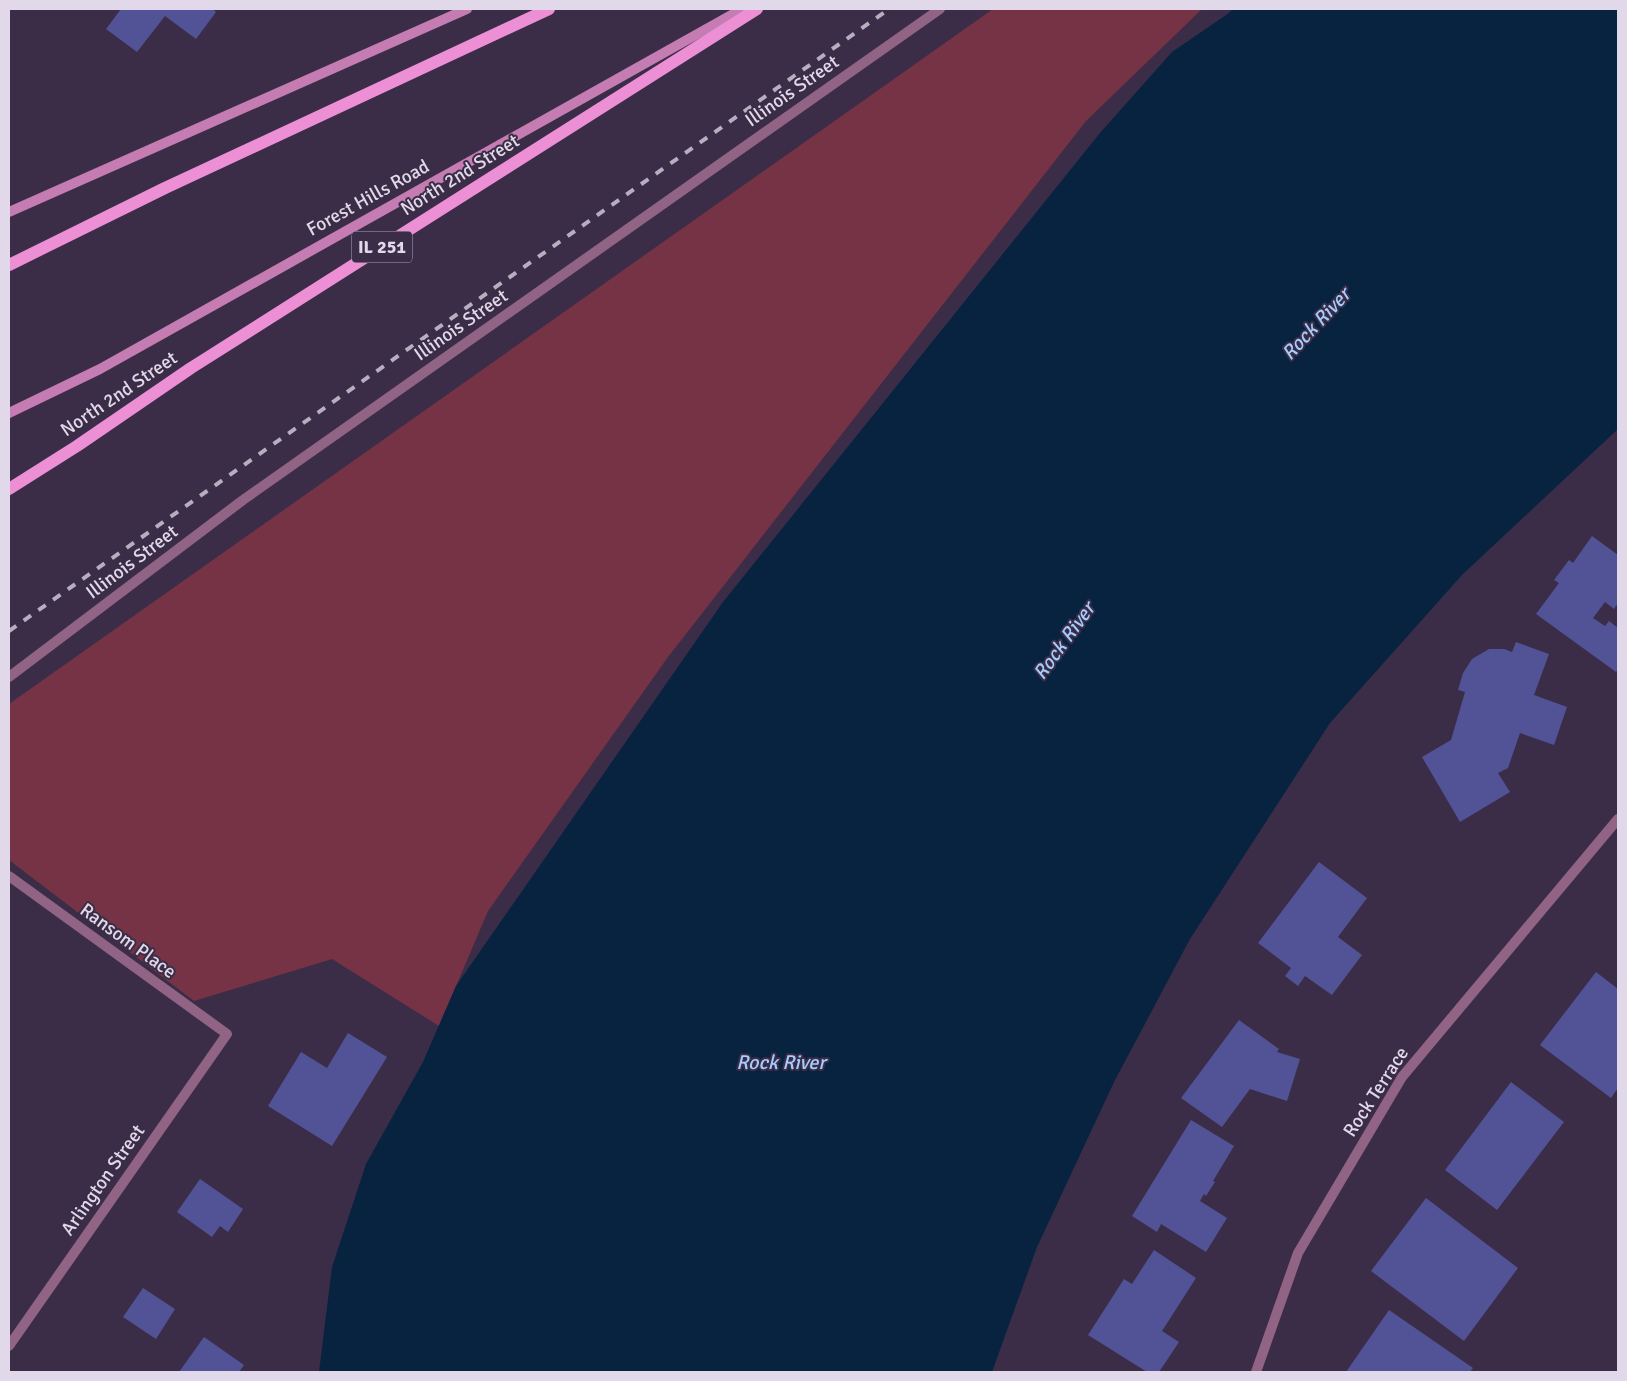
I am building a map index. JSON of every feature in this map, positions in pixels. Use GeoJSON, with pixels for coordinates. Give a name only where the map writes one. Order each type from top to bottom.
{"type":"FeatureCollection","features":[{"type":"Feature","properties":{"kind":"main road"},"geometry":{"type":"LineString","coordinates":[[9,265],[165,188],[549,9]]}},
{"type":"Feature","properties":{"kind":"main road","name":"North 2nd Street"},"geometry":{"type":"LineString","coordinates":[[9,489],[77,446],[199,363],[757,9]]}},
{"type":"Feature","properties":{"kind":"street"},"geometry":{"type":"LineString","coordinates":[[9,212],[467,9]]}},
{"type":"Feature","properties":{"kind":"street","name":"Forest Hills Road"},"geometry":{"type":"LineString","coordinates":[[9,413],[100,369],[742,9]]}},
{"type":"Feature","properties":{"kind":"street","name":"Illinois Street"},"geometry":{"type":"LineString","coordinates":[[9,677],[243,500],[940,9]]}},
{"type":"Feature","properties":{"kind":"street","name":"Rock Terrace"},"geometry":{"type":"LineString","coordinates":[[1256,1372],[1298,1253],[1402,1077],[1618,819]]}},
{"type":"Feature","properties":{"kind":"street","name":"Ransom Place"},"geometry":{"type":"LineString","coordinates":[[9,876],[227,1034]]}},
{"type":"Feature","properties":{"kind":"street","name":"Arlington Street"},"geometry":{"type":"LineString","coordinates":[[9,1346],[227,1034]]}},
{"type":"Feature","properties":{"kind":"shaded area"},"geometry":{"type":"Polygon","coordinates":[[[993,9],[1202,9],[1086,121],[668,657],[488,911],[439,1026],[332,959],[194,1001],[9,860],[9,704],[993,9]]]}},
{"type":"Feature","properties":{"kind":"water","name":"Rock River"},"geometry":{"type":"Polygon","coordinates":[[[1233,9],[1618,9],[1618,429],[1462,575],[1330,723],[1190,939],[1114,1082],[1037,1247],[992,1372],[319,1372],[332,1267],[366,1164],[423,1062],[456,986],[723,602],[1100,133],[1172,52],[1233,9]]]}},
{"type":"Feature","properties":{"kind":"building"},"geometry":{"type":"Polygon","coordinates":[[[121,9],[213,9],[216,12],[196,39],[165,16],[137,52],[106,29],[121,9]]]}},
{"type":"Feature","properties":{"kind":"building"},"geometry":{"type":"Polygon","coordinates":[[[1592,536],[1618,555],[1618,603],[1614,609],[1605,602],[1593,618],[1605,626],[1609,621],[1618,628],[1618,669],[1616,672],[1536,614],[1559,583],[1554,580],[1569,560],[1573,563],[1592,536]]]}},
{"type":"Feature","properties":{"kind":"building"},"geometry":{"type":"Polygon","coordinates":[[[1516,642],[1549,654],[1534,695],[1567,707],[1554,745],[1520,733],[1508,768],[1498,773],[1510,792],[1460,822],[1422,757],[1451,740],[1465,692],[1458,690],[1463,673],[1472,659],[1489,649],[1504,649],[1512,652],[1516,642]]]}},
{"type":"Feature","properties":{"kind":"building"},"geometry":{"type":"Polygon","coordinates":[[[1319,862],[1367,898],[1338,937],[1362,955],[1332,995],[1305,976],[1298,986],[1285,976],[1291,968],[1258,943],[1319,862]]]}},
{"type":"Feature","properties":{"kind":"building"},"geometry":{"type":"Polygon","coordinates":[[[1596,972],[1618,989],[1618,1088],[1611,1098],[1540,1045],[1596,972]]]}},
{"type":"Feature","properties":{"kind":"building"},"geometry":{"type":"Polygon","coordinates":[[[1239,1020],[1279,1049],[1277,1052],[1300,1059],[1287,1101],[1250,1089],[1222,1127],[1181,1098],[1239,1020]]]}},
{"type":"Feature","properties":{"kind":"building"},"geometry":{"type":"Polygon","coordinates":[[[348,1033],[387,1057],[332,1146],[268,1106],[301,1052],[327,1068],[348,1033]]]}},
{"type":"Feature","properties":{"kind":"building"},"geometry":{"type":"Polygon","coordinates":[[[1511,1082],[1564,1122],[1497,1210],[1445,1170],[1511,1082]]]}},
{"type":"Feature","properties":{"kind":"building"},"geometry":{"type":"Polygon","coordinates":[[[1191,1120],[1234,1146],[1213,1181],[1215,1182],[1206,1196],[1204,1194],[1200,1201],[1227,1218],[1206,1252],[1161,1224],[1157,1232],[1132,1216],[1191,1120]]]}},
{"type":"Feature","properties":{"kind":"building"},"geometry":{"type":"Polygon","coordinates":[[[200,1179],[243,1209],[228,1232],[220,1226],[212,1237],[177,1212],[200,1179]]]}},
{"type":"Feature","properties":{"kind":"building"},"geometry":{"type":"Polygon","coordinates":[[[1426,1198],[1518,1268],[1464,1341],[1371,1271],[1426,1198]]]}},
{"type":"Feature","properties":{"kind":"building"},"geometry":{"type":"Polygon","coordinates":[[[1154,1250],[1196,1278],[1162,1331],[1179,1342],[1159,1372],[1147,1372],[1088,1335],[1124,1279],[1132,1284],[1154,1250]]]}},
{"type":"Feature","properties":{"kind":"building"},"geometry":{"type":"Polygon","coordinates":[[[143,1288],[175,1309],[156,1339],[123,1317],[143,1288]]]}},
{"type":"Feature","properties":{"kind":"building"},"geometry":{"type":"Polygon","coordinates":[[[1389,1310],[1473,1368],[1470,1372],[1346,1372],[1389,1310]]]}},
{"type":"Feature","properties":{"kind":"building"},"geometry":{"type":"Polygon","coordinates":[[[204,1337],[244,1365],[239,1372],[179,1372],[204,1337]]]}},
{"type":"Feature","properties":{"kind":"railway"},"geometry":{"type":"LineString","coordinates":[[9,631],[889,9]]}}]}
